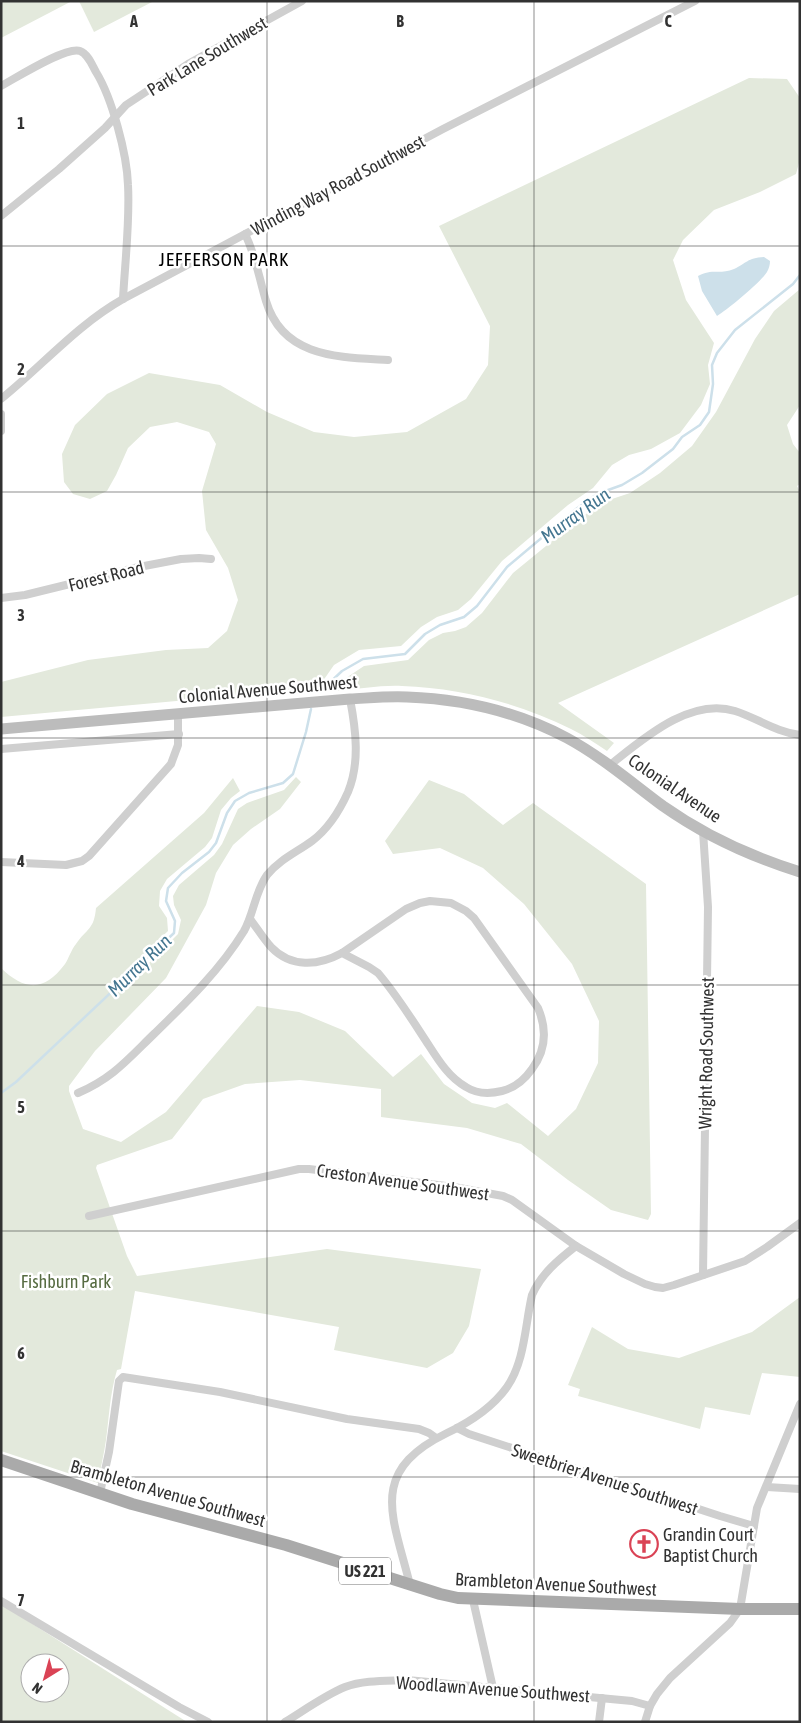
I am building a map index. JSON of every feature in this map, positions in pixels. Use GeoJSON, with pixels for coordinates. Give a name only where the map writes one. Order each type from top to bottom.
{"type":"FeatureCollection","features":[{"type":"Feature","properties":{"kind":"main road","name":"Colonial Avenue Southwest"},"geometry":{"type":"LineString","coordinates":[[1,729],[350,699],[405,697],[457,702],[510,714],[535,724]]}},
{"type":"Feature","properties":{"kind":"main road","name":"Colonial Avenue"},"geometry":{"type":"LineString","coordinates":[[535,724],[568,738],[610,765],[664,806],[703,831],[737,847],[800,872]]}},
{"type":"Feature","properties":{"kind":"main road","name":"Brambleton Avenue Southwest"},"geometry":{"type":"LineString","coordinates":[[1,1460],[162,1513],[286,1545],[440,1594],[473,1600],[740,1609],[800,1608]]}},
{"type":"Feature","properties":{"kind":"street","name":"Park Lane Southwest"},"geometry":{"type":"LineString","coordinates":[[1,216],[59,169],[105,128],[126,105],[188,64],[302,1]]}},
{"type":"Feature","properties":{"kind":"street","name":"Winding Way Road Southwest"},"geometry":{"type":"LineString","coordinates":[[1,399],[106,308],[443,129],[695,1]]}},
{"type":"Feature","properties":{"kind":"street"},"geometry":{"type":"LineString","coordinates":[[1,86],[56,56],[74,50],[80,51],[87,56],[99,76],[115,116],[128,181],[123,299]]}},
{"type":"Feature","properties":{"kind":"street"},"geometry":{"type":"LineString","coordinates":[[246,234],[256,259],[266,302],[272,317],[288,335],[298,343],[324,354],[388,360]]}},
{"type":"Feature","properties":{"kind":"street"},"geometry":{"type":"LineString","coordinates":[[1,414],[1,431]]}},
{"type":"Feature","properties":{"kind":"street","name":"Forest Road"},"geometry":{"type":"LineString","coordinates":[[1,598],[25,595],[139,567],[181,559],[211,559]]}},
{"type":"Feature","properties":{"kind":"street"},"geometry":{"type":"LineString","coordinates":[[78,1093],[104,1080],[121,1068],[190,1000],[238,940],[250,919],[257,893],[268,874],[276,866],[313,840],[335,816],[348,791],[355,766],[355,730],[350,699]]}},
{"type":"Feature","properties":{"kind":"street"},"geometry":{"type":"LineString","coordinates":[[610,765],[669,722],[688,713],[700,710],[720,708],[735,711],[780,731],[800,735]]}},
{"type":"Feature","properties":{"kind":"street"},"geometry":{"type":"LineString","coordinates":[[1,862],[66,865],[82,861],[89,856],[171,764],[177,750],[179,734],[178,714]]}},
{"type":"Feature","properties":{"kind":"street"},"geometry":{"type":"LineString","coordinates":[[1,749],[179,734]]}},
{"type":"Feature","properties":{"kind":"street","name":"Wright Road Southwest"},"geometry":{"type":"LineString","coordinates":[[703,831],[708,906],[704,1275]]}},
{"type":"Feature","properties":{"kind":"street"},"geometry":{"type":"LineString","coordinates":[[250,919],[272,948],[287,959],[295,962],[312,963],[328,960],[342,953],[398,914],[420,903],[430,901],[451,903],[474,918],[538,1008],[542,1017],[544,1035],[540,1057],[530,1073],[522,1081],[505,1090],[494,1093],[472,1090],[448,1072],[378,973],[342,953]]}},
{"type":"Feature","properties":{"kind":"street","name":"Creston Avenue Southwest"},"geometry":{"type":"LineString","coordinates":[[89,1216],[279,1173],[309,1169],[454,1187],[503,1196],[512,1200],[576,1246],[624,1274],[650,1286],[663,1288],[674,1286],[752,1257],[800,1222]]}},
{"type":"Feature","properties":{"kind":"street"},"geometry":{"type":"LineString","coordinates":[[410,1585],[391,1499],[397,1475],[406,1461],[426,1444],[482,1413],[506,1388],[517,1366],[535,1287],[545,1273],[576,1246]]}},
{"type":"Feature","properties":{"kind":"street"},"geometry":{"type":"LineString","coordinates":[[100,1493],[110,1452],[120,1379],[123,1377],[229,1394],[347,1419],[419,1430],[436,1438]]}},
{"type":"Feature","properties":{"kind":"street"},"geometry":{"type":"LineString","coordinates":[[645,1722],[650,1706],[670,1678],[730,1623],[740,1609],[757,1508],[800,1404]]}},
{"type":"Feature","properties":{"kind":"street","name":"Sweetbrier Avenue Southwest"},"geometry":{"type":"LineString","coordinates":[[457,1428],[468,1434],[754,1526]]}},
{"type":"Feature","properties":{"kind":"street"},"geometry":{"type":"LineString","coordinates":[[767,1487],[800,1489]]}},
{"type":"Feature","properties":{"kind":"street"},"geometry":{"type":"LineString","coordinates":[[473,1600],[493,1688]]}},
{"type":"Feature","properties":{"kind":"street"},"geometry":{"type":"LineString","coordinates":[[1,1601],[179,1707],[208,1722]]}},
{"type":"Feature","properties":{"kind":"street","name":"Woodlawn Avenue Southwest"},"geometry":{"type":"LineString","coordinates":[[285,1722],[344,1688],[357,1684],[407,1680],[632,1701],[650,1706]]}},
{"type":"Feature","properties":{"kind":"street"},"geometry":{"type":"LineString","coordinates":[[599,1722],[602,1698]]}},
{"type":"Feature","properties":{"kind":"green space"},"geometry":{"type":"Polygon","coordinates":[[[1,1],[72,1],[1,38],[1,1]]]}},
{"type":"Feature","properties":{"kind":"green space"},"geometry":{"type":"Polygon","coordinates":[[[79,1],[154,1],[94,32],[79,1]]]}},
{"type":"Feature","properties":{"kind":"green space"},"geometry":{"type":"Polygon","coordinates":[[[749,78],[787,79],[800,98],[800,159],[796,174],[760,192],[714,210],[683,240],[673,260],[686,300],[714,343],[708,365],[710,384],[701,405],[680,433],[651,449],[629,455],[612,465],[593,488],[568,505],[502,561],[471,599],[458,610],[437,617],[421,627],[401,646],[359,650],[334,665],[318,688],[1,717],[1,682],[88,660],[166,650],[208,648],[227,631],[238,600],[228,568],[206,530],[202,491],[216,444],[209,432],[177,422],[150,427],[128,448],[107,491],[90,499],[73,494],[64,482],[62,454],[75,425],[107,394],[149,373],[220,385],[267,412],[314,432],[354,437],[407,432],[466,399],[488,365],[490,326],[439,226],[749,78]]]}},
{"type":"Feature","properties":{"kind":"green space"},"geometry":{"type":"Polygon","coordinates":[[[800,289],[800,405],[787,425],[793,444],[800,453],[800,484],[797,486],[800,492],[800,594],[558,703],[614,743],[607,751],[571,729],[551,720],[489,698],[424,687],[378,687],[337,691],[346,678],[364,666],[408,660],[429,640],[443,633],[466,627],[482,613],[513,573],[579,519],[603,502],[630,493],[660,473],[692,446],[716,412],[755,339],[774,311],[800,289]]]}},
{"type":"Feature","properties":{"kind":"green space","name":"Fishburn Park"},"geometry":{"type":"Polygon","coordinates":[[[296,777],[301,782],[280,809],[251,829],[233,845],[216,873],[206,905],[166,978],[95,1051],[69,1086],[69,1091],[83,1129],[121,1142],[166,1112],[257,1006],[299,1012],[345,1031],[393,1077],[421,1054],[444,1084],[472,1103],[495,1108],[507,1103],[548,1136],[576,1109],[598,1063],[599,1021],[572,964],[524,904],[483,868],[440,848],[393,854],[385,841],[429,780],[464,794],[503,825],[533,803],[646,884],[651,1214],[648,1220],[611,1210],[521,1144],[467,1128],[381,1117],[381,1089],[300,1080],[245,1084],[203,1099],[172,1139],[97,1165],[96,1168],[127,1256],[137,1276],[327,1249],[481,1269],[469,1326],[453,1353],[427,1368],[334,1350],[339,1327],[135,1291],[121,1369],[117,1370],[113,1387],[98,1483],[1,1451],[1,968],[10,976],[26,984],[42,984],[50,980],[65,964],[74,946],[92,925],[96,908],[204,813],[233,778],[240,791],[221,810],[212,838],[205,847],[167,879],[160,891],[159,906],[167,918],[168,931],[140,958],[147,965],[178,934],[181,920],[174,905],[173,896],[179,885],[214,855],[222,844],[238,809],[247,803],[284,790],[296,777]]]}},
{"type":"Feature","properties":{"kind":"green space"},"geometry":{"type":"Polygon","coordinates":[[[800,1297],[800,1377],[762,1373],[750,1415],[705,1407],[700,1429],[578,1396],[580,1389],[568,1385],[592,1327],[628,1349],[679,1358],[752,1332],[800,1297]]]}},
{"type":"Feature","properties":{"kind":"green space"},"geometry":{"type":"Polygon","coordinates":[[[1,1604],[187,1722],[1,1722],[1,1604]]]}},
{"type":"Feature","properties":{"kind":"water"},"geometry":{"type":"Polygon","coordinates":[[[764,257],[770,261],[770,265],[764,277],[744,296],[717,316],[702,291],[698,276],[708,272],[729,271],[750,260],[764,257]]]}},
{"type":"Feature","properties":{"kind":"waterway","name":"Murray Run"},"geometry":{"type":"LineString","coordinates":[[323,689],[342,671],[363,659],[405,654],[425,634],[440,625],[464,617],[477,606],[507,567],[576,509],[597,494],[622,485],[642,473],[673,449],[682,437],[700,425],[709,412],[713,384],[712,365],[717,353],[735,330],[793,284],[800,275]]}},
{"type":"Feature","properties":{"kind":"waterway","name":"Murray Run"},"geometry":{"type":"LineString","coordinates":[[1,1093],[16,1082],[174,933],[175,921],[166,901],[168,888],[182,873],[209,852],[216,843],[227,813],[235,801],[249,793],[283,783],[293,774],[311,709]]}},
{"type":"Feature","properties":{"kind":"place","name":"Grandin Court Baptist Church"},"geometry":{"type":"Point","coordinates":[644,1544]}},
{"type":"Feature","properties":{"kind":"district","name":"JEFFERSON PARK"},"geometry":{"type":"Point","coordinates":[224,259]}}]}
